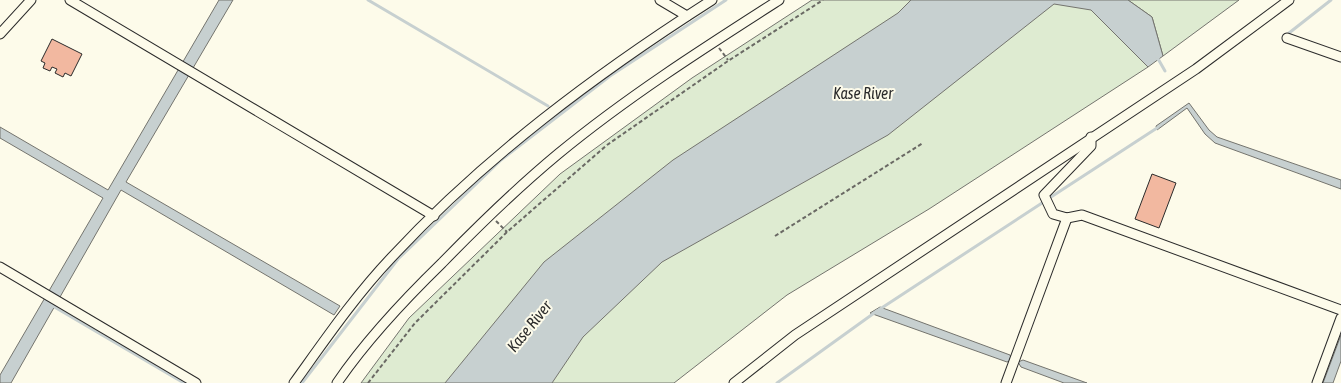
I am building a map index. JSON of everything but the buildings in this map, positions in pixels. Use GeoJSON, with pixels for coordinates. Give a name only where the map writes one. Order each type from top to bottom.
{"type":"FeatureCollection","features":[{"type":"Feature","properties":{"kind":"street"},"geometry":{"type":"LineString","coordinates":[[0,34],[31,0]]}},
{"type":"Feature","properties":{"kind":"street"},"geometry":{"type":"LineString","coordinates":[[70,0],[434,216]]}},
{"type":"Feature","properties":{"kind":"street"},"geometry":{"type":"LineString","coordinates":[[660,0],[687,16]]}},
{"type":"Feature","properties":{"kind":"street"},"geometry":{"type":"LineString","coordinates":[[294,383],[352,304],[391,258],[490,163],[596,77],[712,0]]}},
{"type":"Feature","properties":{"kind":"street"},"geometry":{"type":"LineString","coordinates":[[337,383],[351,363],[399,306],[489,214],[559,153],[627,101],[779,0]]}},
{"type":"Feature","properties":{"kind":"street"},"geometry":{"type":"LineString","coordinates":[[734,383],[795,334],[1091,137],[1196,70],[1290,0]]}},
{"type":"Feature","properties":{"kind":"street"},"geometry":{"type":"LineString","coordinates":[[1287,38],[1341,58]]}},
{"type":"Feature","properties":{"kind":"street"},"geometry":{"type":"LineString","coordinates":[[1091,137],[1091,146],[1044,195],[1053,214],[1067,218],[1082,215],[1341,310]]}},
{"type":"Feature","properties":{"kind":"street"},"geometry":{"type":"LineString","coordinates":[[1006,383],[1067,218]]}},
{"type":"Feature","properties":{"kind":"street"},"geometry":{"type":"LineString","coordinates":[[0,267],[196,383]]}},
{"type":"Feature","properties":{"kind":"street"},"geometry":{"type":"LineString","coordinates":[[1317,383],[1341,318]]}},
{"type":"Feature","properties":{"kind":"path"},"geometry":{"type":"LineString","coordinates":[[368,383],[415,324],[508,232],[607,145],[728,61],[823,0]]}},
{"type":"Feature","properties":{"kind":"path"},"geometry":{"type":"LineString","coordinates":[[714,42],[728,61]]}},
{"type":"Feature","properties":{"kind":"path"},"geometry":{"type":"LineString","coordinates":[[776,236],[923,143]]}},
{"type":"Feature","properties":{"kind":"path"},"geometry":{"type":"LineString","coordinates":[[489,214],[508,232]]}},
{"type":"Feature","properties":{"kind":"green space"},"geometry":{"type":"Polygon","coordinates":[[[812,0],[934,0],[461,383],[361,383],[409,318],[560,174],[692,78],[812,0]]]}},
{"type":"Feature","properties":{"kind":"green space"},"geometry":{"type":"Polygon","coordinates":[[[1042,0],[1090,0],[1139,48],[1148,67],[929,209],[787,295],[674,383],[538,383],[666,249],[1042,0]]]}},
{"type":"Feature","properties":{"kind":"green space"},"geometry":{"type":"Polygon","coordinates":[[[1128,0],[1239,0],[1163,56],[1152,17],[1128,0]]]}},
{"type":"Feature","properties":{"kind":"water"},"geometry":{"type":"Polygon","coordinates":[[[219,0],[233,0],[126,182],[340,306],[334,315],[121,190],[11,383],[0,383],[0,375],[103,198],[0,138],[0,127],[108,190],[219,0]]]}},
{"type":"Feature","properties":{"kind":"water","name":"Kase River"},"geometry":{"type":"Polygon","coordinates":[[[911,0],[1128,0],[1152,17],[1163,56],[1148,67],[1091,10],[1054,4],[888,135],[662,262],[583,337],[552,383],[445,383],[544,262],[673,160],[898,13],[911,0]]]}},
{"type":"Feature","properties":{"kind":"water"},"geometry":{"type":"Polygon","coordinates":[[[1189,103],[1209,130],[1217,137],[1341,180],[1341,189],[1215,143],[1205,134],[1187,108],[1157,130],[1156,126],[1189,103]]]}},
{"type":"Feature","properties":{"kind":"water"},"geometry":{"type":"Polygon","coordinates":[[[880,307],[1010,355],[1012,360],[1007,362],[870,313],[880,307]]]}},
{"type":"Feature","properties":{"kind":"water"},"geometry":{"type":"Polygon","coordinates":[[[1341,335],[1341,361],[1333,383],[1323,383],[1341,335]]]}},
{"type":"Feature","properties":{"kind":"water"},"geometry":{"type":"Polygon","coordinates":[[[1023,360],[1087,383],[1064,383],[1021,367],[1018,362],[1023,360]]]}},
{"type":"Feature","properties":{"kind":"waterway"},"geometry":{"type":"LineString","coordinates":[[368,0],[548,106]]}},
{"type":"Feature","properties":{"kind":"waterway"},"geometry":{"type":"LineString","coordinates":[[302,383],[398,259],[501,160],[610,76],[726,0]]}},
{"type":"Feature","properties":{"kind":"waterway"},"geometry":{"type":"LineString","coordinates":[[1289,33],[1331,0]]}},
{"type":"Feature","properties":{"kind":"waterway"},"geometry":{"type":"LineString","coordinates":[[1157,57],[1165,71]]}},
{"type":"Feature","properties":{"kind":"waterway"},"geometry":{"type":"LineString","coordinates":[[1051,197],[1157,128]]}},
{"type":"Feature","properties":{"kind":"waterway"},"geometry":{"type":"LineString","coordinates":[[777,383],[877,311],[1042,203]]}},
{"type":"Feature","properties":{"kind":"waterway"},"geometry":{"type":"LineString","coordinates":[[51,305],[184,383]]}}]}
